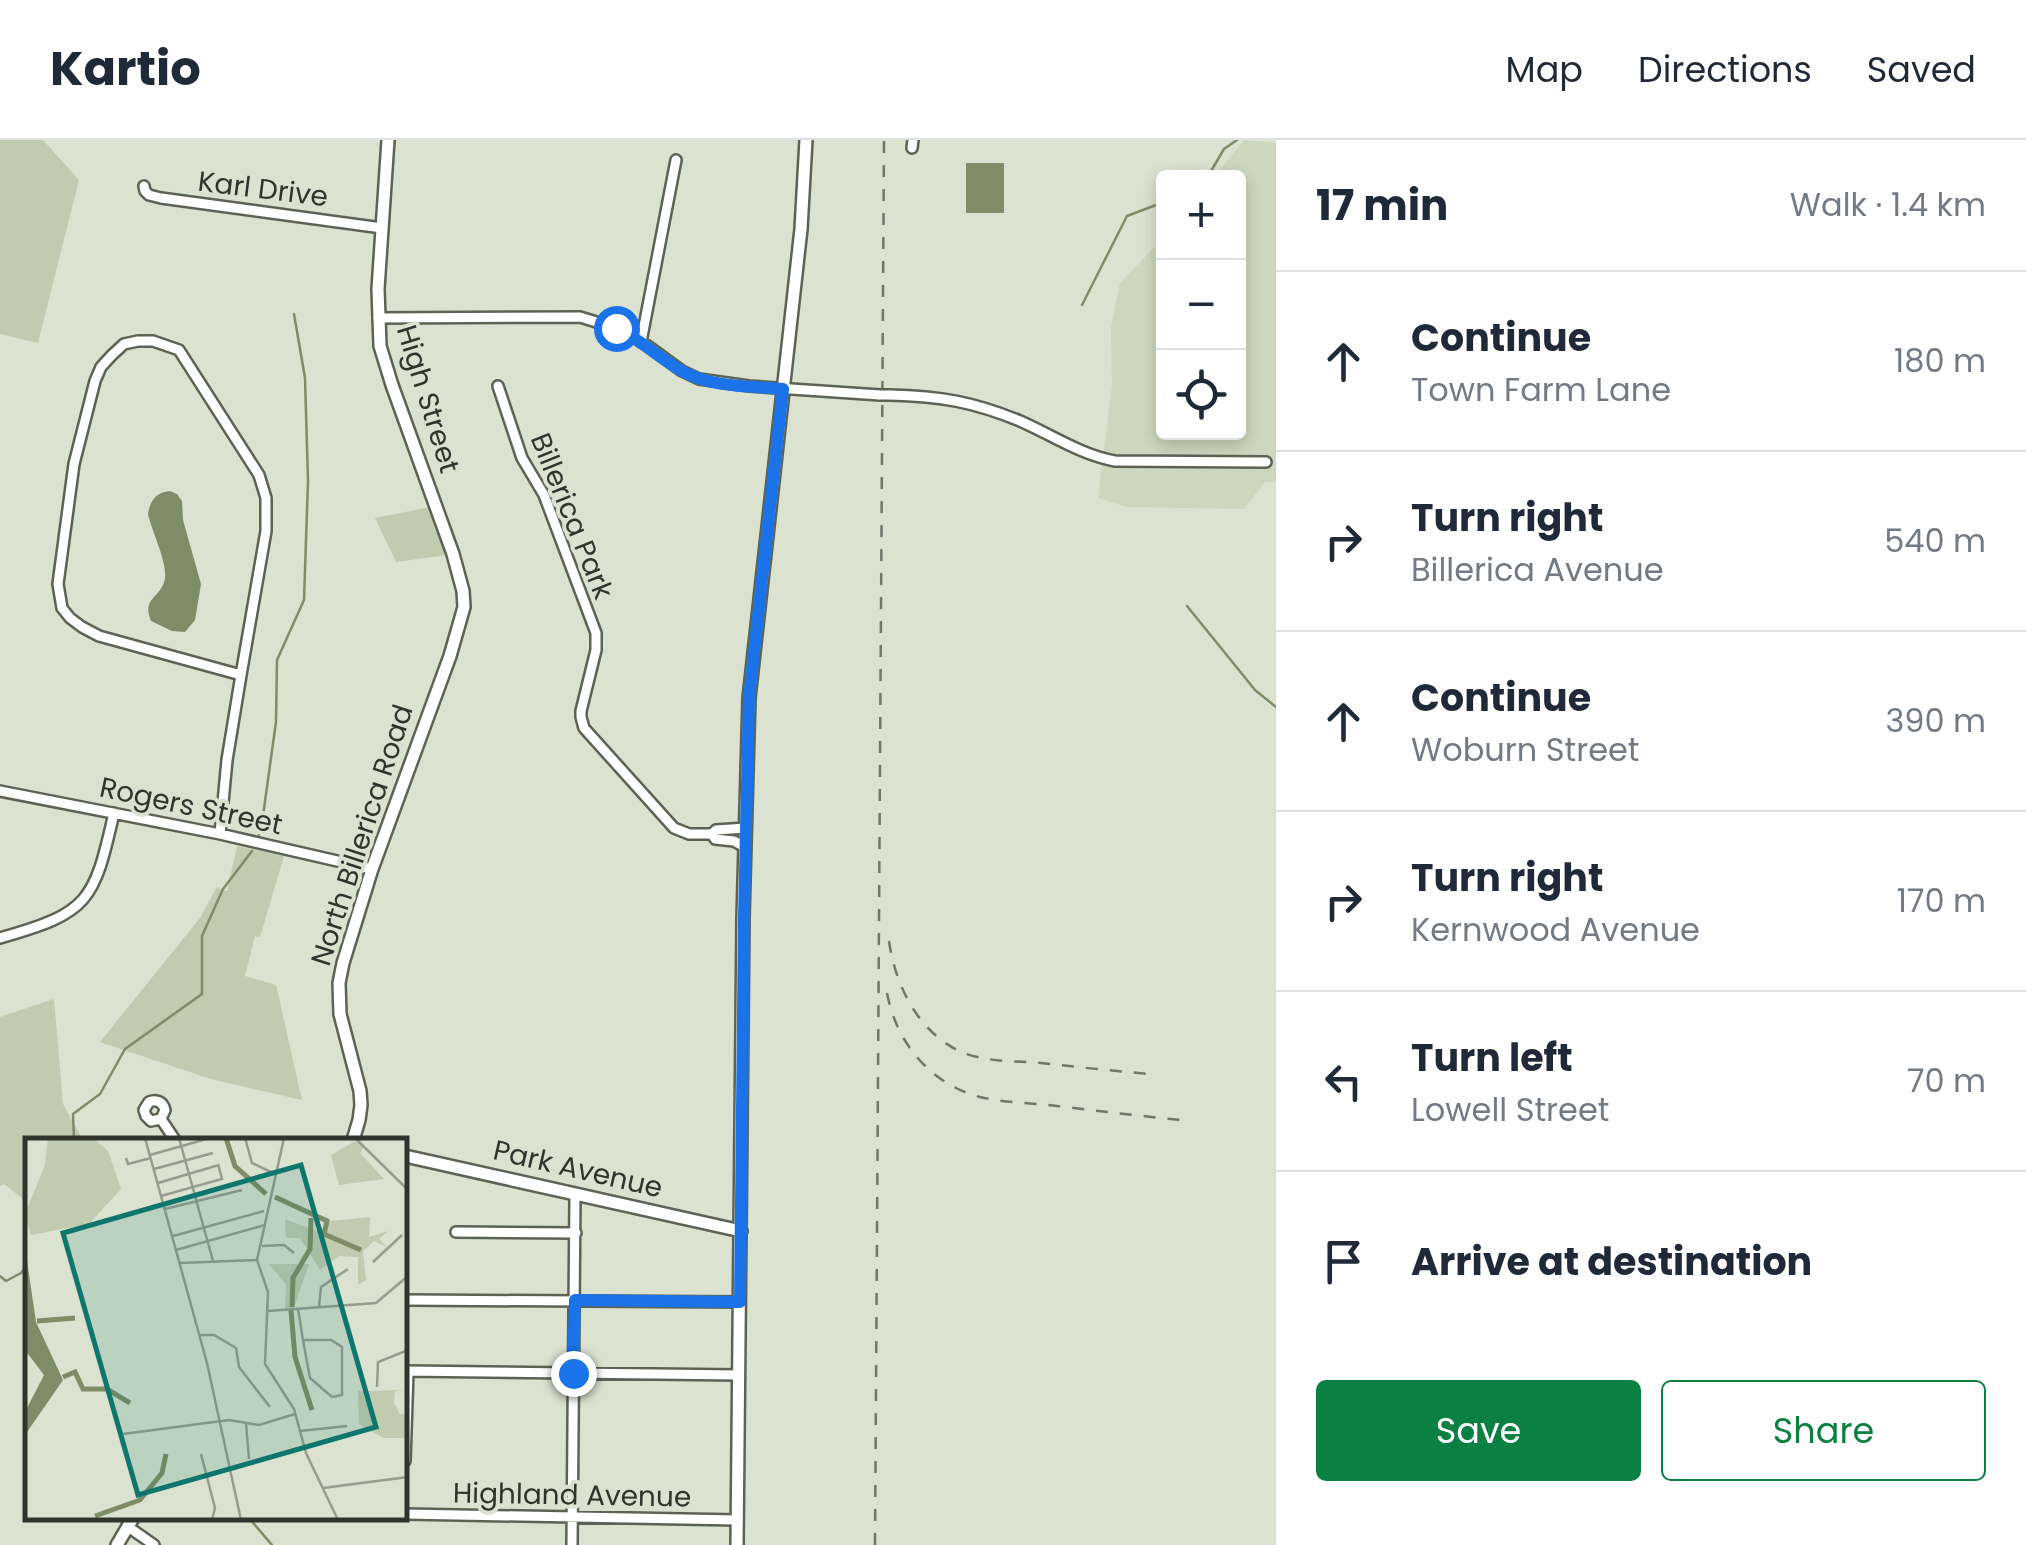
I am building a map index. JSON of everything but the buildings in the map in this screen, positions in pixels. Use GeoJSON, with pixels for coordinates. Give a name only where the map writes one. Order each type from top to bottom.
{"type":"FeatureCollection","features":[{"type":"Feature","properties":{"kind":"main road","name":"High Street"},"geometry":{"type":"LineString","coordinates":[[388,140],[378,318],[380,346],[453,554],[464,607]]}},
{"type":"Feature","properties":{"kind":"main road"},"geometry":{"type":"LineString","coordinates":[[737,1545],[749,698],[805,182],[806,140]]}},
{"type":"Feature","properties":{"kind":"main road","name":"North Billerica Road"},"geometry":{"type":"LineString","coordinates":[[354,1138],[360,1120],[360,1091],[340,1014],[339,983],[372,869],[450,656],[464,607]]}},
{"type":"Feature","properties":{"kind":"main road","name":"Park Avenue"},"geometry":{"type":"LineString","coordinates":[[408,1157],[741,1231]]}},
{"type":"Feature","properties":{"kind":"main road"},"geometry":{"type":"LineString","coordinates":[[116,1545],[130,1522]]}},
{"type":"Feature","properties":{"kind":"street"},"geometry":{"type":"LineString","coordinates":[[641,342],[676,160]]}},
{"type":"Feature","properties":{"kind":"street","name":"Karl Drive"},"geometry":{"type":"LineString","coordinates":[[144,186],[150,196],[161,198],[382,228]]}},
{"type":"Feature","properties":{"kind":"street"},"geometry":{"type":"LineString","coordinates":[[378,318],[580,317],[616,328],[682,371],[718,383],[942,398],[976,404],[1097,458],[1115,461],[1266,462]]}},
{"type":"Feature","properties":{"kind":"street"},"geometry":{"type":"LineString","coordinates":[[220,834],[227,760],[266,531],[266,498],[258,474],[179,350],[153,341],[124,344],[101,367],[95,381],[74,464],[58,584],[62,608],[82,628],[99,636],[241,675]]}},
{"type":"Feature","properties":{"kind":"street","name":"Billerica Park"},"geometry":{"type":"LineString","coordinates":[[498,386],[522,458],[544,495],[596,634],[596,650],[581,711],[584,728],[669,824],[689,834],[746,828]]}},
{"type":"Feature","properties":{"kind":"street","name":"Rogers Street"},"geometry":{"type":"LineString","coordinates":[[0,791],[220,834],[372,869]]}},
{"type":"Feature","properties":{"kind":"street"},"geometry":{"type":"LineString","coordinates":[[0,938],[59,920],[80,904],[97,879],[114,813]]}},
{"type":"Feature","properties":{"kind":"street","name":"Billerica Park"},"geometry":{"type":"LineString","coordinates":[[712,834],[715,839],[745,847]]}},
{"type":"Feature","properties":{"kind":"street"},"geometry":{"type":"LineString","coordinates":[[161,1119],[174,1138]]}},
{"type":"Feature","properties":{"kind":"street"},"geometry":{"type":"LineString","coordinates":[[572,1545],[575,1194]]}},
{"type":"Feature","properties":{"kind":"street"},"geometry":{"type":"LineString","coordinates":[[456,1232],[576,1233]]}},
{"type":"Feature","properties":{"kind":"street"},"geometry":{"type":"LineString","coordinates":[[408,1300],[740,1302]]}},
{"type":"Feature","properties":{"kind":"street"},"geometry":{"type":"LineString","coordinates":[[408,1370],[739,1374]]}},
{"type":"Feature","properties":{"kind":"street","name":"Highland Avenue"},"geometry":{"type":"LineString","coordinates":[[408,1514],[738,1520]]}},
{"type":"Feature","properties":{"kind":"street"},"geometry":{"type":"LineString","coordinates":[[130,1522],[154,1545]]}},
{"type":"Feature","properties":{"kind":"shaded area"},"geometry":{"type":"Polygon","coordinates":[[[0,140],[43,140],[79,180],[38,343],[0,334],[0,140]]]}},
{"type":"Feature","properties":{"kind":"shaded area"},"geometry":{"type":"Polygon","coordinates":[[[1244,140],[1276,143],[1276,482],[1265,482],[1244,509],[1127,507],[1098,498],[1112,385],[1111,328],[1120,283],[1156,245],[1156,440],[1246,440],[1246,170],[1220,170],[1244,140]]]}},
{"type":"Feature","properties":{"kind":"shaded area"},"geometry":{"type":"Polygon","coordinates":[[[966,163],[1004,163],[1004,213],[966,213],[966,163]]]}},
{"type":"Feature","properties":{"kind":"shaded area"},"geometry":{"type":"Polygon","coordinates":[[[170,491],[182,501],[183,520],[201,584],[195,620],[185,632],[172,631],[151,621],[149,613],[150,602],[163,585],[165,571],[148,514],[154,498],[170,491]]]}},
{"type":"Feature","properties":{"kind":"shaded area"},"geometry":{"type":"Polygon","coordinates":[[[430,507],[447,555],[396,562],[375,518],[430,507]]]}},
{"type":"Feature","properties":{"kind":"shaded area"},"geometry":{"type":"Polygon","coordinates":[[[237,846],[284,856],[245,976],[276,985],[302,1100],[211,1079],[100,1042],[200,918],[217,887],[227,891],[237,846]]]}},
{"type":"Feature","properties":{"kind":"shaded area"},"geometry":{"type":"Polygon","coordinates":[[[54,999],[63,1104],[82,1138],[25,1138],[25,1200],[4,1184],[0,1186],[0,1017],[54,999]]]}},
{"type":"Feature","properties":{"kind":"waterway"},"geometry":{"type":"LineString","coordinates":[[1212,170],[1224,149],[1237,140]]}},
{"type":"Feature","properties":{"kind":"waterway"},"geometry":{"type":"LineString","coordinates":[[1082,305],[1127,216],[1156,205]]}},
{"type":"Feature","properties":{"kind":"waterway"},"geometry":{"type":"LineString","coordinates":[[258,838],[276,722],[277,660],[304,600],[308,481],[305,378],[294,314]]}},
{"type":"Feature","properties":{"kind":"waterway"},"geometry":{"type":"LineString","coordinates":[[1187,606],[1255,690],[1276,707]]}},
{"type":"Feature","properties":{"kind":"waterway"},"geometry":{"type":"LineString","coordinates":[[74,1138],[73,1114],[100,1094],[125,1049],[202,994],[202,936],[223,889],[252,851]]}},
{"type":"Feature","properties":{"kind":"waterway"},"geometry":{"type":"LineString","coordinates":[[0,1276],[6,1281],[25,1268]]}},
{"type":"Feature","properties":{"kind":"waterway"},"geometry":{"type":"LineString","coordinates":[[251,1520],[272,1545]]}},
{"type":"Feature","properties":{"kind":"railway"},"geometry":{"type":"LineString","coordinates":[[875,1545],[884,140]]}},
{"type":"Feature","properties":{"kind":"railway"},"geometry":{"type":"LineString","coordinates":[[889,941],[897,975],[912,1007],[948,1045],[992,1060],[1150,1074]]}},
{"type":"Feature","properties":{"kind":"railway"},"geometry":{"type":"LineString","coordinates":[[887,993],[898,1028],[918,1059],[962,1091],[999,1101],[1181,1120]]}},
{"type":"Feature","properties":{"kind":"route"},"geometry":{"type":"LineString","coordinates":[[573,1373],[575,1300],[740,1302],[749,698],[783,389],[699,378],[616,328]]}}]}
